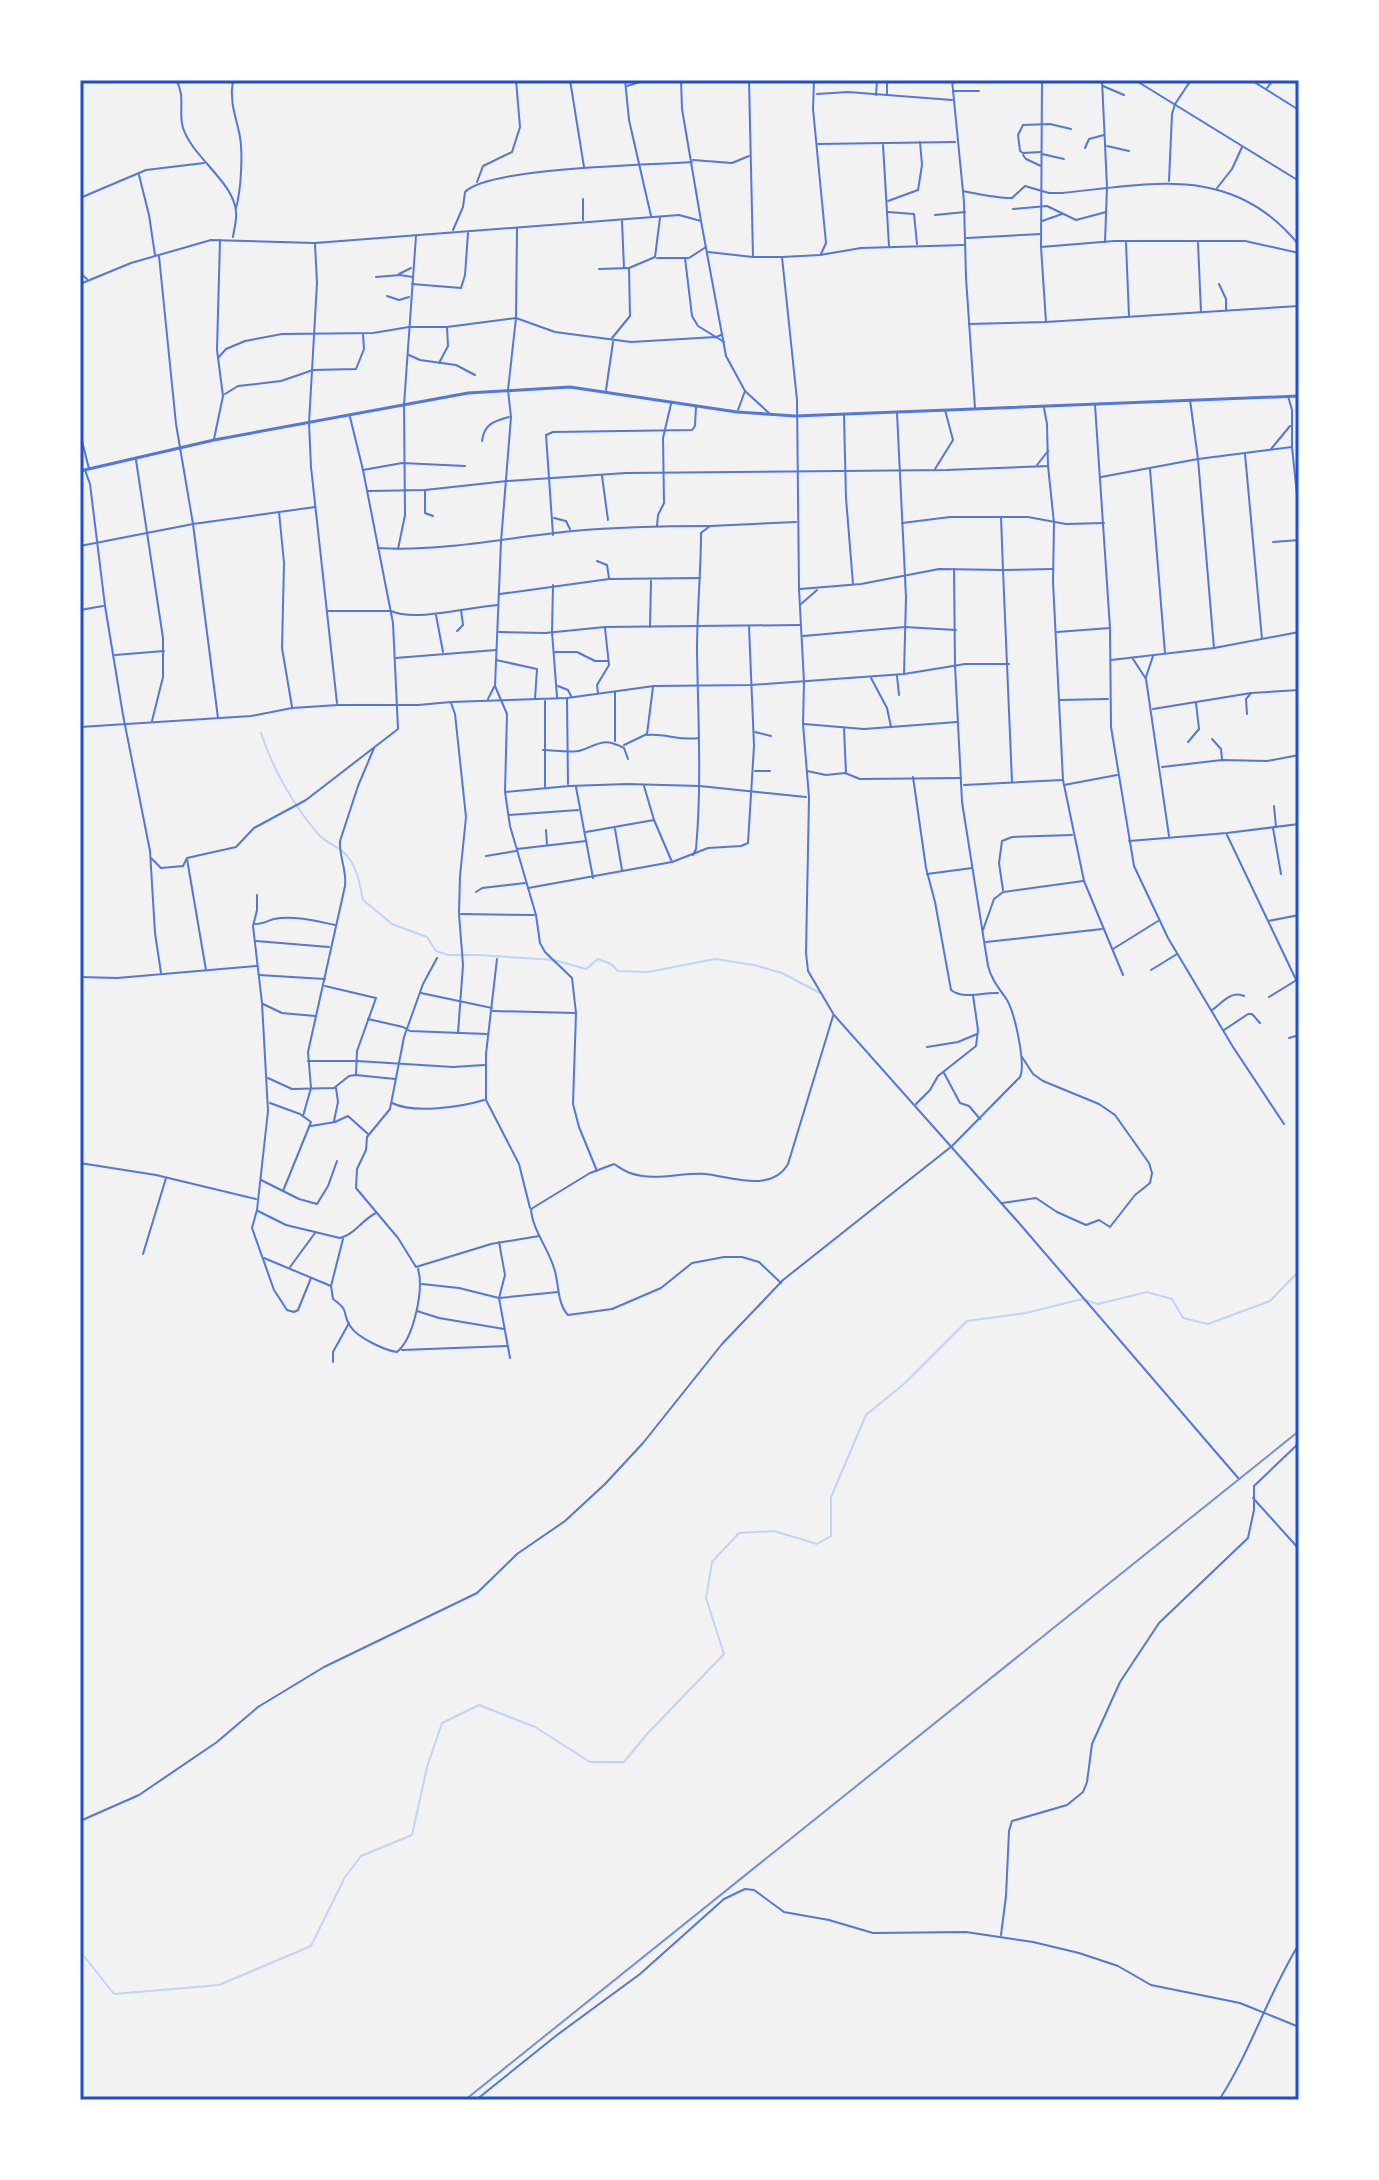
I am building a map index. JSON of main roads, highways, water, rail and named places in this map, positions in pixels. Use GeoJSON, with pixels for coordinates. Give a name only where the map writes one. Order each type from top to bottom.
{"type":"FeatureCollection","features":[{"type":"Feature","properties":{"kind":"waterway"},"geometry":{"type":"LineString","coordinates":[[261,733],[278,774],[302,813],[320,836],[351,861],[363,900],[392,924],[427,937],[436,951],[448,955],[554,960],[586,969],[598,959],[611,964],[618,971],[648,972],[715,959],[782,973],[820,993]]}},
{"type":"Feature","properties":{"kind":"waterway"},"geometry":{"type":"LineString","coordinates":[[80,1951],[114,1994],[219,1985],[311,1946],[345,1877],[361,1856],[412,1835],[427,1767],[442,1723],[479,1705],[535,1727],[590,1762],[624,1762],[724,1654],[706,1598],[712,1562],[739,1533],[774,1531],[817,1544],[831,1536],[831,1497],[866,1415],[905,1383],[967,1321],[1026,1313],[1082,1299],[1098,1304],[1147,1292],[1172,1299],[1183,1318],[1208,1324],[1270,1301],[1299,1271]]}},
{"type":"Feature","properties":{"kind":"railway"},"geometry":{"type":"LineString","coordinates":[[465,2100],[1299,1431]]}}]}
